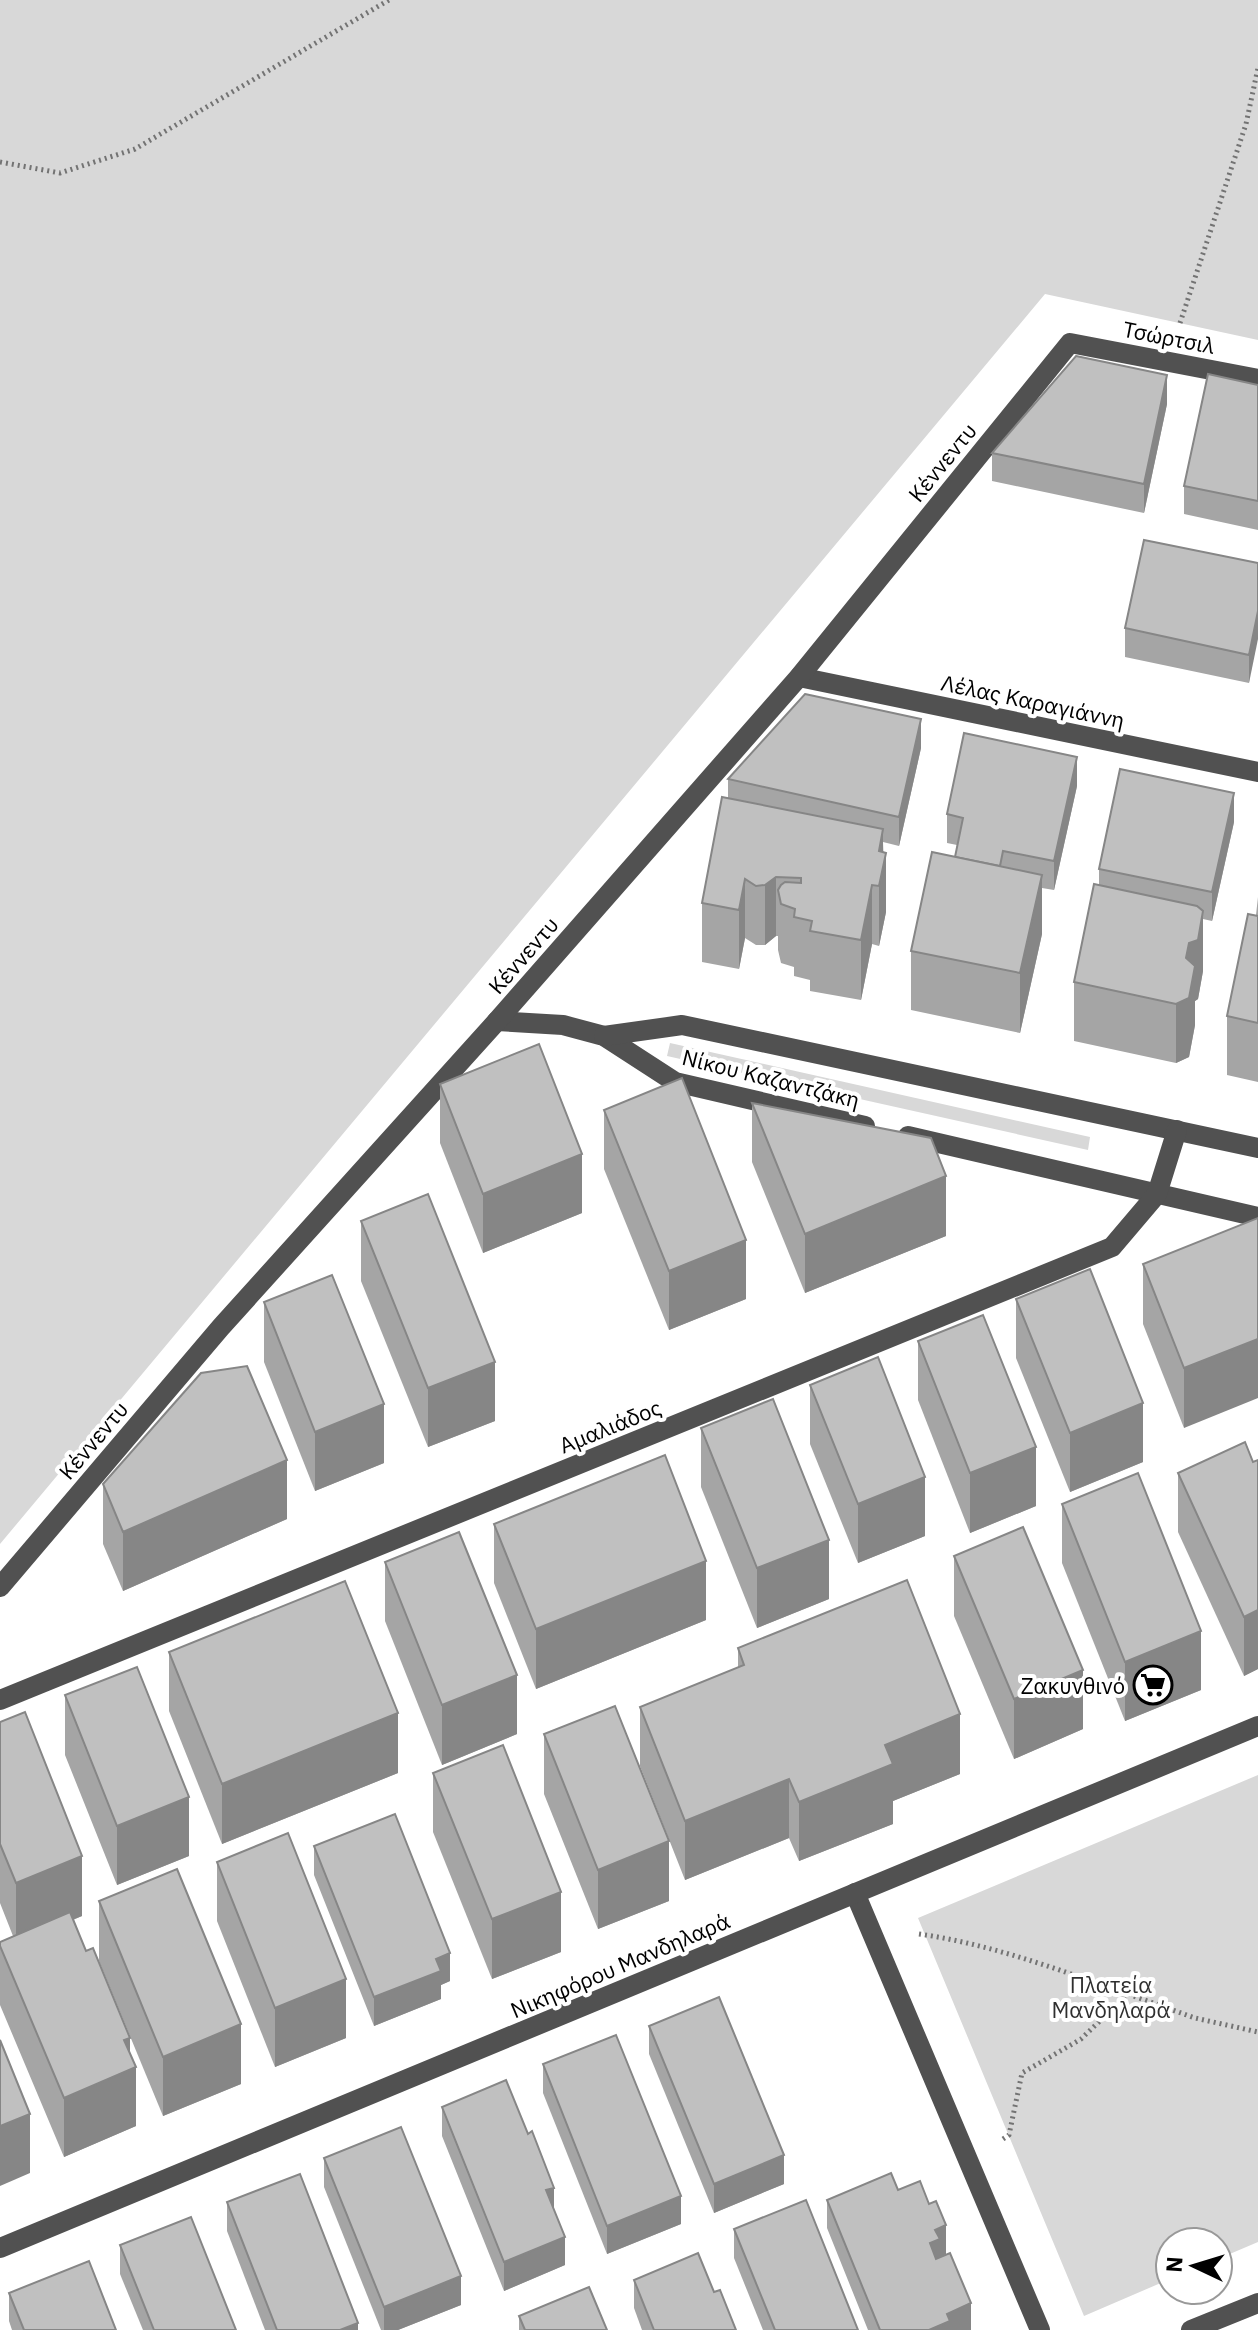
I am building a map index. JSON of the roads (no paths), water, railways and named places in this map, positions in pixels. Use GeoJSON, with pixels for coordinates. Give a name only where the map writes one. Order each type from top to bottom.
{"type":"FeatureCollection","features":[{"type":"Feature","properties":{"kind":"street","name":"Τσώρτσιλ"},"geometry":{"type":"LineString","coordinates":[[1070,343],[1258,379]]}},
{"type":"Feature","properties":{"kind":"street","name":"Κέννεντυ"},"geometry":{"type":"LineString","coordinates":[[0,1587],[221,1327],[497,1021],[799,677],[1070,343]]}},
{"type":"Feature","properties":{"kind":"street","name":"Λέλας Καραγιάννη"},"geometry":{"type":"LineString","coordinates":[[799,677],[1258,772]]}},
{"type":"Feature","properties":{"kind":"street"},"geometry":{"type":"LineString","coordinates":[[497,1021],[563,1025],[604,1036]]}},
{"type":"Feature","properties":{"kind":"street","name":"Νίκου Καζαντζάκη"},"geometry":{"type":"LineString","coordinates":[[604,1036],[682,1025],[1258,1148]]}},
{"type":"Feature","properties":{"kind":"street","name":"Νίκου Καζαντζάκη"},"geometry":{"type":"LineString","coordinates":[[604,1036],[675,1082],[1258,1217]]}},
{"type":"Feature","properties":{"kind":"street","name":"Αμαλιάδος"},"geometry":{"type":"LineString","coordinates":[[0,1700],[1112,1247],[1157,1194],[1177,1130]]}},
{"type":"Feature","properties":{"kind":"street","name":"Νικηφόρου Μανδηλαρά"},"geometry":{"type":"LineString","coordinates":[[0,2248],[1258,1726]]}},
{"type":"Feature","properties":{"kind":"street"},"geometry":{"type":"LineString","coordinates":[[855,1893],[1040,2330]]}},
{"type":"Feature","properties":{"kind":"street"},"geometry":{"type":"LineString","coordinates":[[1191,2330],[1258,2303]]}},
{"type":"Feature","properties":{"kind":"place","name":"Ζακυνθινό"},"geometry":{"type":"Point","coordinates":[1153,1685]}},
{"type":"Feature","properties":{"kind":"park label","name":"Πλατεία Μανδηλαρά"},"geometry":{"type":"Point","coordinates":[1111,1996]}}]}
